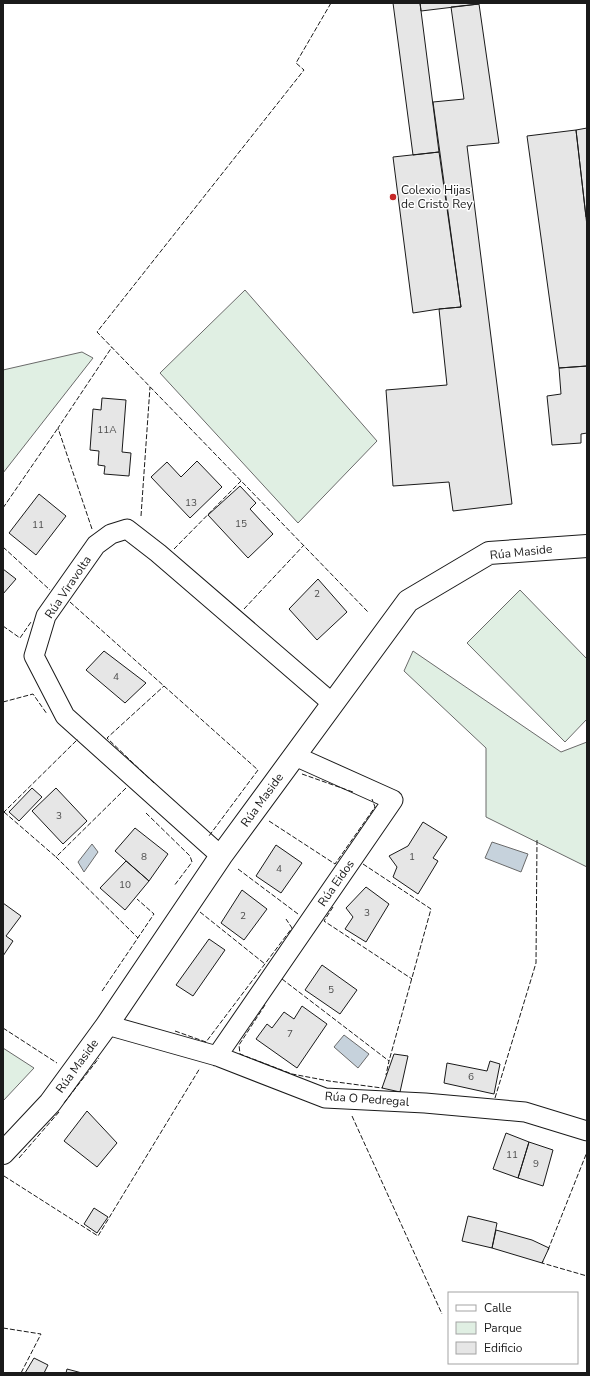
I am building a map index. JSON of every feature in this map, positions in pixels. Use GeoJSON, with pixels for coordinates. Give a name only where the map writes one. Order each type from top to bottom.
{"type":"FeatureCollection","features":[{"type":"Feature","properties":{"kind":"street","name":"Rúa Viravolta"},"geometry":{"type":"LineString","coordinates":[[221,856],[65,716],[34,656],[46,616],[96,545],[111,534],[127,529],[158,553],[332,703]]}},
{"type":"Feature","properties":{"kind":"street","name":"Rúa Maside"},"geometry":{"type":"LineString","coordinates":[[3,1153],[50,1103],[107,1024],[221,856],[408,601],[489,552],[587,546]]}},
{"type":"Feature","properties":{"kind":"street","name":"Rúa Eidos"},"geometry":{"type":"LineString","coordinates":[[217,1056],[393,800],[295,756]]}},
{"type":"Feature","properties":{"kind":"street","name":"Rúa O Pedregal"},"geometry":{"type":"LineString","coordinates":[[107,1024],[217,1056],[325,1098],[425,1103],[525,1112],[587,1132]]}},
{"type":"Feature","properties":{"kind":"green space"},"geometry":{"type":"Polygon","coordinates":[[[245,290],[377,441],[298,523],[160,373],[245,290]]]}},
{"type":"Feature","properties":{"kind":"green space"},"geometry":{"type":"Polygon","coordinates":[[[82,352],[93,358],[3,473],[3,370],[82,352]]]}},
{"type":"Feature","properties":{"kind":"green space"},"geometry":{"type":"Polygon","coordinates":[[[520,590],[587,659],[587,719],[565,742],[467,643],[520,590]]]}},
{"type":"Feature","properties":{"kind":"green space"},"geometry":{"type":"Polygon","coordinates":[[[413,651],[561,752],[587,742],[587,867],[486,817],[486,748],[404,671],[413,651]]]}},
{"type":"Feature","properties":{"kind":"green space"},"geometry":{"type":"Polygon","coordinates":[[[3,1048],[34,1068],[3,1101],[3,1048]]]}},
{"type":"Feature","properties":{"kind":"shaded area"},"geometry":{"type":"Polygon","coordinates":[[[492,842],[528,854],[521,872],[485,858],[492,842]]]}},
{"type":"Feature","properties":{"kind":"shaded area"},"geometry":{"type":"Polygon","coordinates":[[[92,844],[98,852],[84,872],[78,862],[92,844]]]}},
{"type":"Feature","properties":{"kind":"shaded area"},"geometry":{"type":"Polygon","coordinates":[[[344,1035],[369,1054],[358,1068],[334,1047],[344,1035]]]}},
{"type":"Feature","properties":{"kind":"building"},"geometry":{"type":"Polygon","coordinates":[[[393,3],[420,3],[439,152],[413,155],[393,3]]]}},
{"type":"Feature","properties":{"kind":"building"},"geometry":{"type":"Polygon","coordinates":[[[420,3],[479,3],[479,4],[421,11],[420,3]]]}},
{"type":"Feature","properties":{"kind":"building"},"geometry":{"type":"Polygon","coordinates":[[[479,4],[499,143],[467,146],[512,504],[453,511],[449,482],[393,486],[386,390],[447,385],[439,309],[461,307],[433,102],[464,99],[451,7],[479,4]]]}},
{"type":"Feature","properties":{"kind":"building"},"geometry":{"type":"Polygon","coordinates":[[[587,128],[587,216],[586,217],[576,130],[587,128]]]}},
{"type":"Feature","properties":{"kind":"building"},"geometry":{"type":"Polygon","coordinates":[[[576,130],[587,226],[587,366],[559,368],[527,136],[576,130]]]}},
{"type":"Feature","properties":{"kind":"building"},"geometry":{"type":"Polygon","coordinates":[[[439,152],[461,307],[413,313],[393,157],[439,152]]]}},
{"type":"Feature","properties":{"kind":"building"},"geometry":{"type":"Polygon","coordinates":[[[587,366],[587,433],[581,434],[581,443],[552,445],[547,396],[561,394],[559,368],[587,366]]]}},
{"type":"Feature","properties":{"kind":"building"},"geometry":{"type":"Polygon","coordinates":[[[102,398],[126,400],[122,452],[131,453],[129,476],[104,474],[105,466],[98,465],[99,451],[90,450],[93,409],[101,410],[102,398]]]}},
{"type":"Feature","properties":{"kind":"building"},"geometry":{"type":"Polygon","coordinates":[[[197,461],[222,487],[190,518],[151,477],[167,462],[181,477],[197,461]]]}},
{"type":"Feature","properties":{"kind":"building"},"geometry":{"type":"Polygon","coordinates":[[[240,486],[256,503],[250,509],[273,534],[248,558],[208,515],[240,486]]]}},
{"type":"Feature","properties":{"kind":"building"},"geometry":{"type":"Polygon","coordinates":[[[39,494],[66,516],[36,555],[9,533],[39,494]]]}},
{"type":"Feature","properties":{"kind":"building"},"geometry":{"type":"Polygon","coordinates":[[[3,569],[16,579],[3,594],[3,569]]]}},
{"type":"Feature","properties":{"kind":"building"},"geometry":{"type":"Polygon","coordinates":[[[318,579],[347,612],[317,640],[289,609],[318,579]]]}},
{"type":"Feature","properties":{"kind":"building"},"geometry":{"type":"Polygon","coordinates":[[[104,651],[146,683],[125,703],[86,670],[104,651]]]}},
{"type":"Feature","properties":{"kind":"building"},"geometry":{"type":"Polygon","coordinates":[[[32,788],[42,797],[19,821],[9,812],[32,788]]]}},
{"type":"Feature","properties":{"kind":"building"},"geometry":{"type":"Polygon","coordinates":[[[56,788],[87,821],[63,844],[32,811],[56,788]]]}},
{"type":"Feature","properties":{"kind":"building"},"geometry":{"type":"Polygon","coordinates":[[[423,822],[447,837],[433,858],[438,861],[418,894],[393,877],[397,867],[389,856],[408,846],[423,822]]]}},
{"type":"Feature","properties":{"kind":"building"},"geometry":{"type":"Polygon","coordinates":[[[135,828],[168,854],[149,881],[115,851],[135,828]]]}},
{"type":"Feature","properties":{"kind":"building"},"geometry":{"type":"Polygon","coordinates":[[[276,845],[302,863],[281,893],[256,876],[276,845]]]}},
{"type":"Feature","properties":{"kind":"building"},"geometry":{"type":"Polygon","coordinates":[[[126,861],[149,881],[125,910],[100,888],[126,861]]]}},
{"type":"Feature","properties":{"kind":"building"},"geometry":{"type":"Polygon","coordinates":[[[366,887],[389,904],[366,942],[345,929],[353,917],[346,908],[366,887]]]}},
{"type":"Feature","properties":{"kind":"building"},"geometry":{"type":"Polygon","coordinates":[[[242,890],[267,909],[244,940],[221,923],[242,890]]]}},
{"type":"Feature","properties":{"kind":"building"},"geometry":{"type":"Polygon","coordinates":[[[3,903],[21,916],[6,936],[13,941],[3,956],[3,903]]]}},
{"type":"Feature","properties":{"kind":"building"},"geometry":{"type":"Polygon","coordinates":[[[209,939],[225,950],[193,996],[176,985],[209,939]]]}},
{"type":"Feature","properties":{"kind":"building"},"geometry":{"type":"Polygon","coordinates":[[[322,965],[357,990],[340,1014],[305,990],[322,965]]]}},
{"type":"Feature","properties":{"kind":"building"},"geometry":{"type":"Polygon","coordinates":[[[302,1006],[327,1024],[297,1068],[256,1039],[267,1024],[272,1028],[284,1012],[294,1019],[302,1006]]]}},
{"type":"Feature","properties":{"kind":"building"},"geometry":{"type":"Polygon","coordinates":[[[394,1054],[408,1056],[400,1092],[382,1088],[394,1054]]]}},
{"type":"Feature","properties":{"kind":"building"},"geometry":{"type":"Polygon","coordinates":[[[490,1061],[500,1064],[494,1094],[444,1083],[447,1063],[487,1071],[490,1061]]]}},
{"type":"Feature","properties":{"kind":"building"},"geometry":{"type":"Polygon","coordinates":[[[87,1111],[117,1143],[97,1167],[64,1141],[87,1111]]]}},
{"type":"Feature","properties":{"kind":"building"},"geometry":{"type":"Polygon","coordinates":[[[506,1133],[529,1142],[518,1178],[493,1169],[506,1133]]]}},
{"type":"Feature","properties":{"kind":"building"},"geometry":{"type":"Polygon","coordinates":[[[529,1142],[553,1150],[543,1186],[518,1178],[529,1142]]]}},
{"type":"Feature","properties":{"kind":"building"},"geometry":{"type":"Polygon","coordinates":[[[94,1208],[108,1217],[97,1233],[84,1224],[94,1208]]]}},
{"type":"Feature","properties":{"kind":"building"},"geometry":{"type":"Polygon","coordinates":[[[468,1216],[497,1223],[492,1248],[462,1241],[468,1216]]]}},
{"type":"Feature","properties":{"kind":"building"},"geometry":{"type":"Polygon","coordinates":[[[496,1230],[532,1240],[549,1248],[542,1263],[492,1248],[496,1230]]]}},
{"type":"Feature","properties":{"kind":"building"},"geometry":{"type":"Polygon","coordinates":[[[34,1358],[48,1365],[44,1373],[25,1373],[34,1358]]]}},
{"type":"Feature","properties":{"kind":"building"},"geometry":{"type":"Polygon","coordinates":[[[67,1369],[82,1373],[66,1373],[67,1369]]]}},
{"type":"Feature","properties":{"kind":"fence"},"geometry":{"type":"LineString","coordinates":[[331,3],[296,63],[304,70],[97,332],[368,612]]}},
{"type":"Feature","properties":{"kind":"fence"},"geometry":{"type":"LineString","coordinates":[[92,529],[58,428],[112,347]]}},
{"type":"Feature","properties":{"kind":"fence"},"geometry":{"type":"LineString","coordinates":[[141,516],[150,387]]}},
{"type":"Feature","properties":{"kind":"fence"},"geometry":{"type":"LineString","coordinates":[[3,508],[58,428]]}},
{"type":"Feature","properties":{"kind":"fence"},"geometry":{"type":"LineString","coordinates":[[174,549],[241,481]]}},
{"type":"Feature","properties":{"kind":"fence"},"geometry":{"type":"LineString","coordinates":[[244,609],[304,545]]}},
{"type":"Feature","properties":{"kind":"fence"},"geometry":{"type":"LineString","coordinates":[[3,547],[50,590]]}},
{"type":"Feature","properties":{"kind":"fence"},"geometry":{"type":"LineString","coordinates":[[70,602],[258,770],[209,836]]}},
{"type":"Feature","properties":{"kind":"fence"},"geometry":{"type":"LineString","coordinates":[[3,626],[20,638],[31,622]]}},
{"type":"Feature","properties":{"kind":"fence"},"geometry":{"type":"LineString","coordinates":[[154,783],[107,738],[164,686]]}},
{"type":"Feature","properties":{"kind":"fence"},"geometry":{"type":"LineString","coordinates":[[3,702],[33,694],[47,714]]}},
{"type":"Feature","properties":{"kind":"fence"},"geometry":{"type":"LineString","coordinates":[[3,813],[78,739]]}},
{"type":"Feature","properties":{"kind":"fence"},"geometry":{"type":"LineString","coordinates":[[302,774],[353,792]]}},
{"type":"Feature","properties":{"kind":"fence"},"geometry":{"type":"LineString","coordinates":[[126,788],[56,857],[138,938]]}},
{"type":"Feature","properties":{"kind":"fence"},"geometry":{"type":"LineString","coordinates":[[269,821],[335,864],[375,807],[372,799]]}},
{"type":"Feature","properties":{"kind":"fence"},"geometry":{"type":"LineString","coordinates":[[4,812],[56,857]]}},
{"type":"Feature","properties":{"kind":"fence"},"geometry":{"type":"LineString","coordinates":[[146,813],[190,856],[192,862],[174,886]]}},
{"type":"Feature","properties":{"kind":"fence"},"geometry":{"type":"LineString","coordinates":[[495,1098],[536,963],[537,840]]}},
{"type":"Feature","properties":{"kind":"fence"},"geometry":{"type":"LineString","coordinates":[[363,864],[431,909],[389,1061]]}},
{"type":"Feature","properties":{"kind":"fence"},"geometry":{"type":"LineString","coordinates":[[238,869],[298,914]]}},
{"type":"Feature","properties":{"kind":"fence"},"geometry":{"type":"LineString","coordinates":[[102,991],[154,914],[137,899]]}},
{"type":"Feature","properties":{"kind":"fence"},"geometry":{"type":"LineString","coordinates":[[333,907],[324,921],[412,979]]}},
{"type":"Feature","properties":{"kind":"fence"},"geometry":{"type":"LineString","coordinates":[[200,912],[265,964]]}},
{"type":"Feature","properties":{"kind":"fence"},"geometry":{"type":"LineString","coordinates":[[175,1031],[206,1042],[292,928],[286,919]]}},
{"type":"Feature","properties":{"kind":"fence"},"geometry":{"type":"LineString","coordinates":[[282,979],[389,1061],[386,1075]]}},
{"type":"Feature","properties":{"kind":"fence"},"geometry":{"type":"LineString","coordinates":[[265,1005],[239,1045],[240,1054],[292,1074],[329,1081],[383,1087]]}},
{"type":"Feature","properties":{"kind":"fence"},"geometry":{"type":"LineString","coordinates":[[3,1028],[57,1063]]}},
{"type":"Feature","properties":{"kind":"fence"},"geometry":{"type":"LineString","coordinates":[[64,1103],[99,1058]]}},
{"type":"Feature","properties":{"kind":"fence"},"geometry":{"type":"LineString","coordinates":[[4,1176],[98,1236],[200,1068]]}},
{"type":"Feature","properties":{"kind":"fence"},"geometry":{"type":"LineString","coordinates":[[19,1158],[59,1112]]}},
{"type":"Feature","properties":{"kind":"fence"},"geometry":{"type":"LineString","coordinates":[[352,1116],[442,1314]]}},
{"type":"Feature","properties":{"kind":"fence"},"geometry":{"type":"LineString","coordinates":[[548,1250],[587,1152]]}},
{"type":"Feature","properties":{"kind":"fence"},"geometry":{"type":"LineString","coordinates":[[543,1261],[542,1263],[587,1276]]}},
{"type":"Feature","properties":{"kind":"fence"},"geometry":{"type":"LineString","coordinates":[[3,1328],[41,1334],[21,1373]]}},
{"type":"Feature","properties":{"kind":"place","name":"Colexio Hijas de Cristo Rey"},"geometry":{"type":"Point","coordinates":[393,197]}}]}
